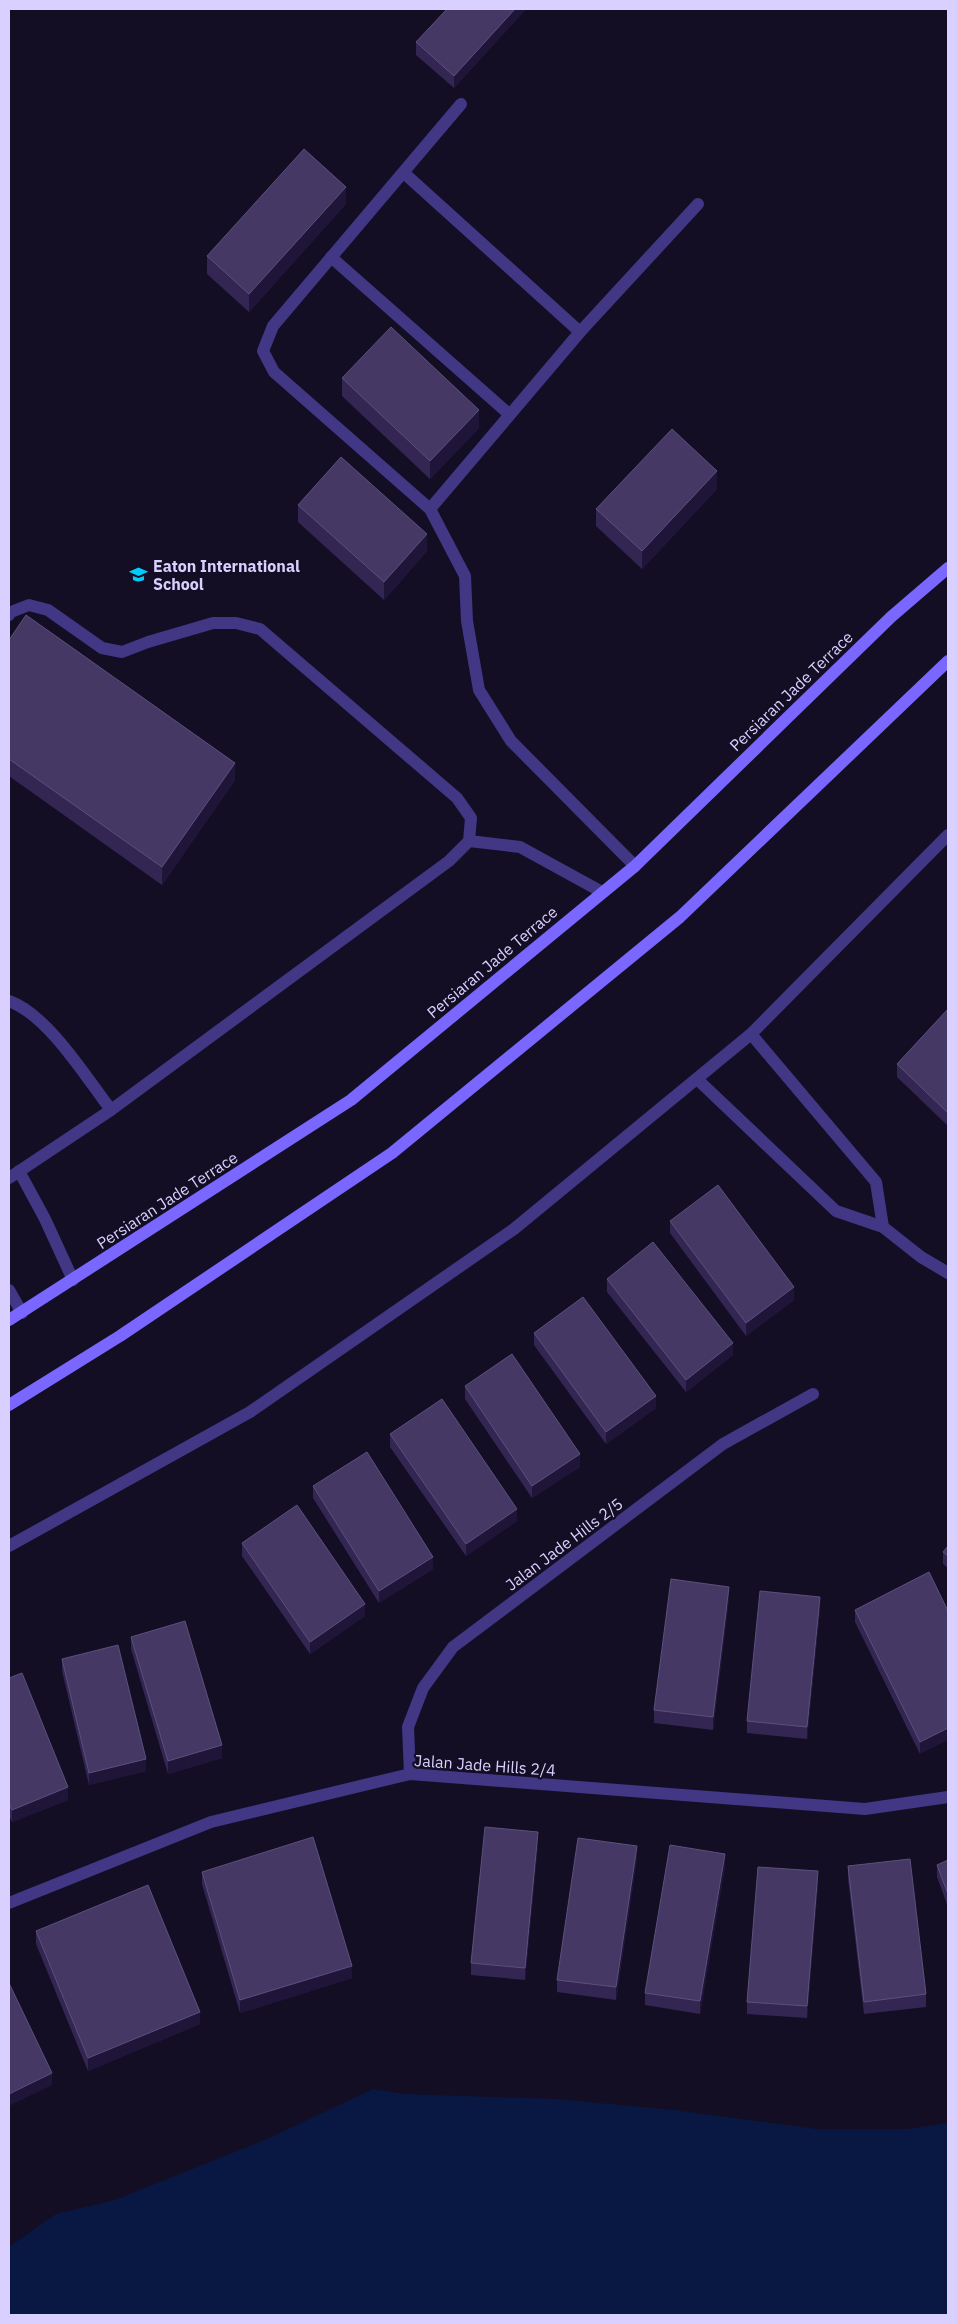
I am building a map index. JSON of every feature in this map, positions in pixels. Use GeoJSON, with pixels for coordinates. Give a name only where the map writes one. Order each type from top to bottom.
{"type":"FeatureCollection","features":[{"type":"Feature","properties":{"kind":"street"},"geometry":{"type":"LineString","coordinates":[[461,104],[273,326],[263,351],[274,372],[430,509],[465,576],[467,620],[479,690],[511,741],[635,866]]}},
{"type":"Feature","properties":{"kind":"street"},"geometry":{"type":"LineString","coordinates":[[404,172],[580,332]]}},
{"type":"Feature","properties":{"kind":"street"},"geometry":{"type":"LineString","coordinates":[[430,509],[580,332],[698,204]]}},
{"type":"Feature","properties":{"kind":"street"},"geometry":{"type":"LineString","coordinates":[[332,258],[510,414]]}},
{"type":"Feature","properties":{"kind":"street","name":"Persiaran Jade Terrace"},"geometry":{"type":"LineString","coordinates":[[9,1320],[351,1100],[635,866],[891,617],[948,568]]}},
{"type":"Feature","properties":{"kind":"street"},"geometry":{"type":"LineString","coordinates":[[9,616],[11,612],[28,605],[48,610],[102,648],[122,652],[148,642],[213,623],[236,623],[260,629],[456,798],[471,818],[469,841],[449,861],[111,1110],[14,1174],[45,1220],[72,1280]]}},
{"type":"Feature","properties":{"kind":"street"},"geometry":{"type":"LineString","coordinates":[[9,1406],[120,1336],[392,1153],[680,917],[948,661]]}},
{"type":"Feature","properties":{"kind":"street"},"geometry":{"type":"LineString","coordinates":[[9,1546],[250,1412],[514,1228],[751,1034],[948,835]]}},
{"type":"Feature","properties":{"kind":"street"},"geometry":{"type":"LineString","coordinates":[[469,841],[520,847],[602,892]]}},
{"type":"Feature","properties":{"kind":"street"},"geometry":{"type":"LineString","coordinates":[[9,1001],[18,1004],[36,1018],[63,1047],[111,1110]]}},
{"type":"Feature","properties":{"kind":"street"},"geometry":{"type":"LineString","coordinates":[[751,1034],[876,1182],[883,1227]]}},
{"type":"Feature","properties":{"kind":"street"},"geometry":{"type":"LineString","coordinates":[[697,1079],[836,1211],[883,1227],[921,1257],[948,1272]]}},
{"type":"Feature","properties":{"kind":"street"},"geometry":{"type":"LineString","coordinates":[[9,1290],[22,1313]]}},
{"type":"Feature","properties":{"kind":"street","name":"Jalan Jade Hills 2/5"},"geometry":{"type":"LineString","coordinates":[[410,1774],[408,1727],[423,1688],[454,1647],[723,1444],[813,1394]]}},
{"type":"Feature","properties":{"kind":"street","name":"Jalan Jade Hills 2/4"},"geometry":{"type":"LineString","coordinates":[[9,1903],[211,1822],[410,1774],[865,1809],[948,1797]]}},
{"type":"Feature","properties":{"kind":"water"},"geometry":{"type":"Polygon","coordinates":[[[373,2089],[405,2094],[557,2099],[674,2110],[817,2129],[907,2129],[948,2123],[948,2315],[13,2315],[9,2312],[9,2247],[56,2214],[115,2200],[267,2139],[373,2089]]]}},
{"type":"Feature","properties":{"kind":"building"},"geometry":{"type":"Polygon","coordinates":[[[447,9],[515,9],[454,76],[416,42],[447,9]]]}},
{"type":"Feature","properties":{"kind":"building"},"geometry":{"type":"Polygon","coordinates":[[[304,149],[346,187],[249,294],[207,256],[304,149]]]}},
{"type":"Feature","properties":{"kind":"building"},"geometry":{"type":"Polygon","coordinates":[[[391,327],[479,410],[430,461],[342,378],[391,327]]]}},
{"type":"Feature","properties":{"kind":"building"},"geometry":{"type":"Polygon","coordinates":[[[672,429],[717,471],[642,551],[596,509],[672,429]]]}},
{"type":"Feature","properties":{"kind":"building"},"geometry":{"type":"Polygon","coordinates":[[[341,457],[427,534],[384,582],[298,505],[341,457]]]}},
{"type":"Feature","properties":{"kind":"building"},"geometry":{"type":"Polygon","coordinates":[[[26,615],[235,763],[162,867],[9,759],[9,640],[26,615]]]}},
{"type":"Feature","properties":{"kind":"building"},"geometry":{"type":"Polygon","coordinates":[[[948,1009],[948,1113],[897,1064],[948,1009]]]}},
{"type":"Feature","properties":{"kind":"building"},"geometry":{"type":"Polygon","coordinates":[[[718,1185],[794,1287],[746,1323],[670,1221],[718,1185]]]}},
{"type":"Feature","properties":{"kind":"building"},"geometry":{"type":"Polygon","coordinates":[[[653,1242],[733,1343],[686,1380],[607,1279],[653,1242]]]}},
{"type":"Feature","properties":{"kind":"building"},"geometry":{"type":"Polygon","coordinates":[[[583,1297],[656,1396],[606,1432],[534,1333],[583,1297]]]}},
{"type":"Feature","properties":{"kind":"building"},"geometry":{"type":"Polygon","coordinates":[[[512,1354],[580,1454],[532,1486],[465,1386],[512,1354]]]}},
{"type":"Feature","properties":{"kind":"building"},"geometry":{"type":"Polygon","coordinates":[[[442,1399],[517,1509],[466,1544],[390,1434],[442,1399]]]}},
{"type":"Feature","properties":{"kind":"building"},"geometry":{"type":"Polygon","coordinates":[[[367,1452],[433,1557],[379,1591],[313,1486],[367,1452]]]}},
{"type":"Feature","properties":{"kind":"building"},"geometry":{"type":"Polygon","coordinates":[[[297,1505],[365,1604],[310,1642],[242,1543],[297,1505]]]}},
{"type":"Feature","properties":{"kind":"building"},"geometry":{"type":"Polygon","coordinates":[[[948,1546],[948,1556],[943,1552],[948,1546]]]}},
{"type":"Feature","properties":{"kind":"building"},"geometry":{"type":"Polygon","coordinates":[[[929,1572],[948,1611],[948,1728],[920,1742],[855,1610],[929,1572]]]}},
{"type":"Feature","properties":{"kind":"building"},"geometry":{"type":"Polygon","coordinates":[[[671,1579],[729,1587],[713,1717],[654,1710],[671,1579]]]}},
{"type":"Feature","properties":{"kind":"building"},"geometry":{"type":"Polygon","coordinates":[[[760,1591],[820,1597],[807,1727],[747,1721],[760,1591]]]}},
{"type":"Feature","properties":{"kind":"building"},"geometry":{"type":"Polygon","coordinates":[[[185,1621],[222,1745],[168,1761],[131,1637],[185,1621]]]}},
{"type":"Feature","properties":{"kind":"building"},"geometry":{"type":"Polygon","coordinates":[[[118,1645],[146,1759],[89,1773],[62,1659],[118,1645]]]}},
{"type":"Feature","properties":{"kind":"building"},"geometry":{"type":"Polygon","coordinates":[[[22,1673],[68,1787],[12,1810],[9,1803],[9,1678],[22,1673]]]}},
{"type":"Feature","properties":{"kind":"building"},"geometry":{"type":"Polygon","coordinates":[[[485,1827],[538,1832],[525,1968],[471,1963],[485,1827]]]}},
{"type":"Feature","properties":{"kind":"building"},"geometry":{"type":"Polygon","coordinates":[[[313,1837],[352,1966],[240,2000],[202,1872],[313,1837]]]}},
{"type":"Feature","properties":{"kind":"building"},"geometry":{"type":"Polygon","coordinates":[[[578,1838],[637,1846],[616,1987],[557,1980],[578,1838]]]}},
{"type":"Feature","properties":{"kind":"building"},"geometry":{"type":"Polygon","coordinates":[[[670,1845],[725,1854],[700,2001],[645,1993],[670,1845]]]}},
{"type":"Feature","properties":{"kind":"building"},"geometry":{"type":"Polygon","coordinates":[[[910,1859],[926,1994],[864,2002],[848,1866],[910,1859]]]}},
{"type":"Feature","properties":{"kind":"building"},"geometry":{"type":"Polygon","coordinates":[[[948,1860],[948,1894],[937,1865],[948,1860]]]}},
{"type":"Feature","properties":{"kind":"building"},"geometry":{"type":"Polygon","coordinates":[[[758,1867],[818,1871],[807,2006],[747,2002],[758,1867]]]}},
{"type":"Feature","properties":{"kind":"building"},"geometry":{"type":"Polygon","coordinates":[[[148,1885],[200,2012],[88,2058],[36,1931],[148,1885]]]}},
{"type":"Feature","properties":{"kind":"building"},"geometry":{"type":"Polygon","coordinates":[[[9,1983],[52,2073],[9,2094],[9,1983]]]}},
{"type":"Feature","properties":{"kind":"place","name":"Eaton International School"},"geometry":{"type":"Point","coordinates":[139,575]}}]}
